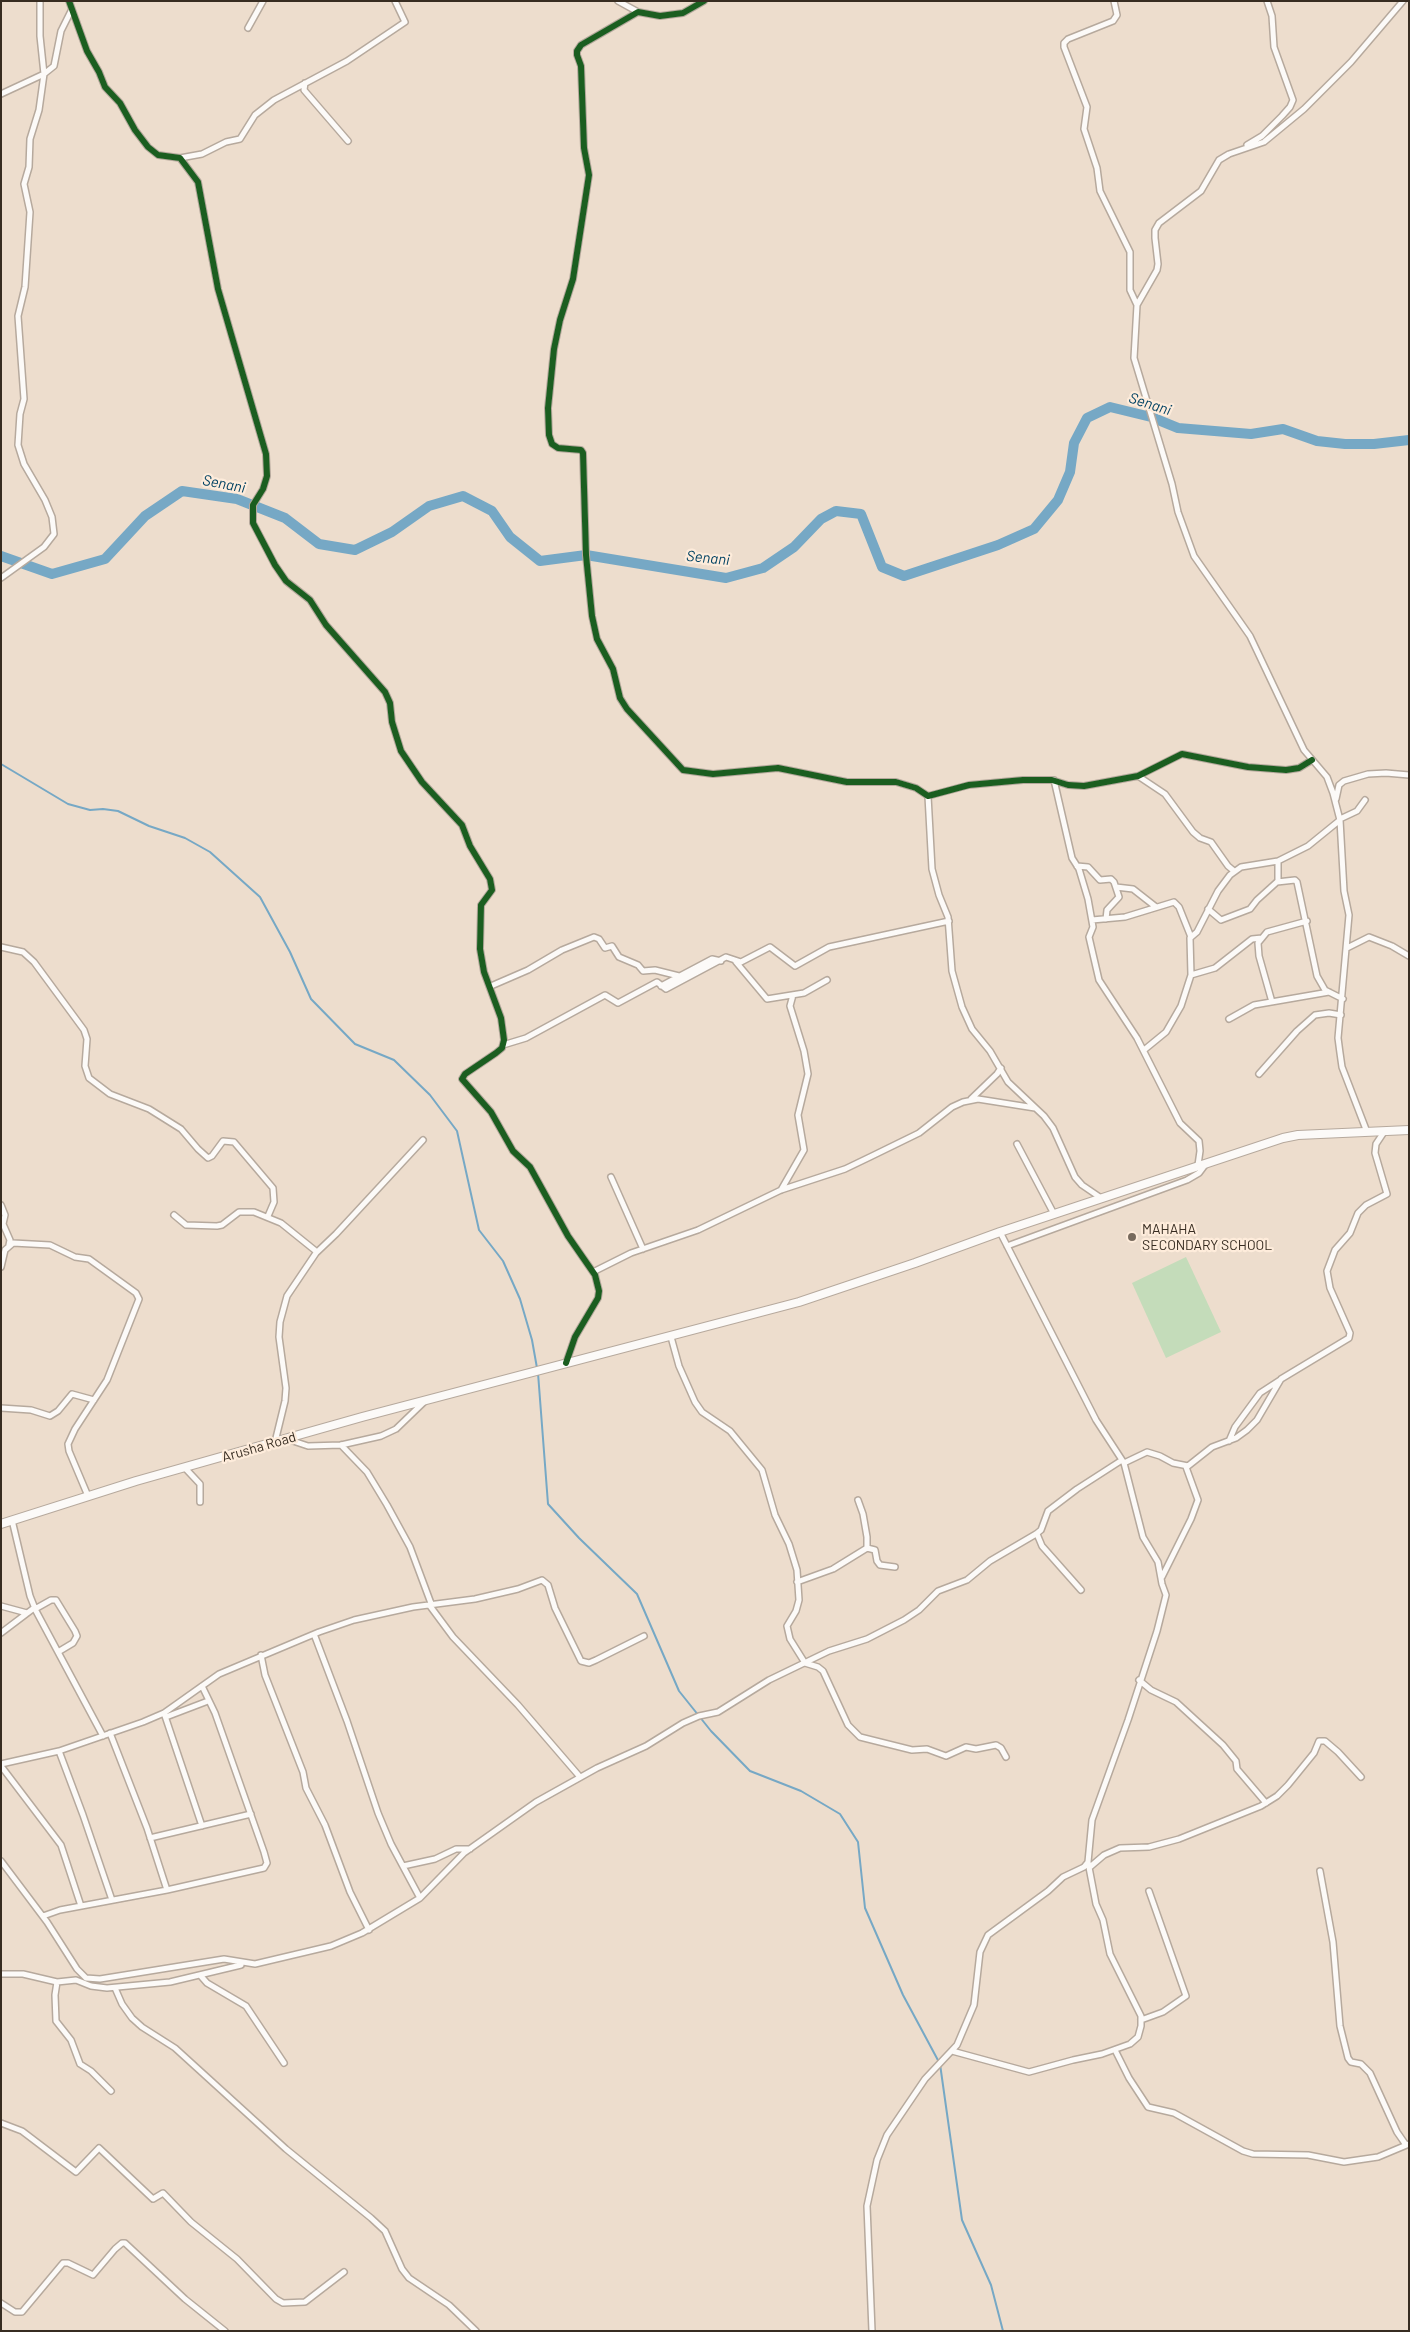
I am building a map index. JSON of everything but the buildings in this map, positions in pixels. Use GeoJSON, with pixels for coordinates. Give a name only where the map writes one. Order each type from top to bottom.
{"type":"FeatureCollection","features":[{"type":"Feature","properties":{"kind":"main road","name":"Arusha Road"},"geometry":{"type":"LineString","coordinates":[[1,1524],[88,1496],[288,1439],[799,1302],[1198,1165],[1287,1137],[1408,1129]]}},
{"type":"Feature","properties":{"kind":"street"},"geometry":{"type":"LineString","coordinates":[[1,578],[44,547],[54,534],[52,517],[45,500],[24,464],[18,445],[20,414],[24,400],[18,316],[25,287],[30,212],[24,184],[29,167],[30,139],[39,110],[44,74],[40,36],[40,1]]}},
{"type":"Feature","properties":{"kind":"street"},"geometry":{"type":"LineString","coordinates":[[69,1],[71,11],[87,51],[105,87],[120,103],[143,141],[158,155],[180,158],[202,154],[226,142],[240,139],[260,110],[305,82],[347,61],[405,22],[395,1]]}},
{"type":"Feature","properties":{"kind":"street"},"geometry":{"type":"LineString","coordinates":[[248,28],[263,1]]}},
{"type":"Feature","properties":{"kind":"street"},"geometry":{"type":"LineString","coordinates":[[618,1],[638,12],[660,16],[683,13],[704,1]]}},
{"type":"Feature","properties":{"kind":"street"},"geometry":{"type":"LineString","coordinates":[[1114,1],[1117,14],[1113,21],[1068,39],[1064,43],[1064,47],[1087,107],[1084,129],[1097,168],[1100,191],[1130,252],[1130,290],[1137,304]]}},
{"type":"Feature","properties":{"kind":"street"},"geometry":{"type":"LineString","coordinates":[[1266,1],[1272,16],[1274,48],[1293,100],[1290,107],[1266,132],[1219,160],[1213,166],[1209,180],[1201,191],[1159,223],[1155,230],[1157,270],[1137,304],[1134,358],[1188,541],[1201,568],[1250,636],[1304,750],[1327,777],[1340,820],[1344,891],[1349,915],[1343,1000],[1338,1038],[1342,1068],[1366,1132]]}},
{"type":"Feature","properties":{"kind":"street"},"geometry":{"type":"LineString","coordinates":[[1237,151],[1264,142],[1304,110],[1351,62],[1403,1]]}},
{"type":"Feature","properties":{"kind":"street"},"geometry":{"type":"LineString","coordinates":[[1,94],[44,74],[54,66],[61,31],[71,11]]}},
{"type":"Feature","properties":{"kind":"street"},"geometry":{"type":"LineString","coordinates":[[638,12],[581,45],[577,51],[581,66],[584,148],[589,175],[573,279],[560,320],[554,349],[548,408],[549,435],[552,444],[558,448],[581,450],[583,453],[586,555],[592,616],[597,639],[613,669],[620,698],[627,709],[683,770],[713,774],[778,768],[847,782],[896,782],[916,788],[928,796],[969,785],[992,782],[1042,779],[1054,780],[1068,785],[1084,786],[1138,776],[1182,754],[1248,767],[1286,770],[1298,768],[1312,760]]}},
{"type":"Feature","properties":{"kind":"street"},"geometry":{"type":"LineString","coordinates":[[305,82],[304,90],[348,141]]}},
{"type":"Feature","properties":{"kind":"street"},"geometry":{"type":"LineString","coordinates":[[180,158],[194,174],[201,189],[201,203],[218,289],[266,454],[267,476],[263,489],[253,506],[253,523],[275,565],[286,581],[310,600],[326,625],[385,692],[390,703],[392,722],[401,751],[422,782],[462,825],[470,846],[490,879],[492,890],[483,900],[479,922],[481,958],[485,976],[504,1031],[503,1045]]}},
{"type":"Feature","properties":{"kind":"street"},"geometry":{"type":"LineString","coordinates":[[1336,807],[1337,793],[1344,781],[1368,774],[1409,775]]}},
{"type":"Feature","properties":{"kind":"street"},"geometry":{"type":"LineString","coordinates":[[1138,776],[1165,794],[1193,832],[1200,838],[1211,842],[1228,866],[1234,871]]}},
{"type":"Feature","properties":{"kind":"street"},"geometry":{"type":"LineString","coordinates":[[1054,780],[1070,850],[1087,894],[1093,927],[1089,937],[1099,980],[1144,1050],[1180,1123],[1199,1141],[1198,1165]]}},
{"type":"Feature","properties":{"kind":"street"},"geometry":{"type":"LineString","coordinates":[[928,796],[932,869],[949,921],[952,971],[962,1007],[972,1029],[1001,1068],[1008,1082],[1053,1128],[1075,1177],[1082,1185],[1101,1198]]}},
{"type":"Feature","properties":{"kind":"street"},"geometry":{"type":"LineString","coordinates":[[1191,937],[1197,932],[1218,891],[1234,871],[1251,864],[1278,861],[1308,846],[1340,820],[1357,811],[1365,800]]}},
{"type":"Feature","properties":{"kind":"street"},"geometry":{"type":"LineString","coordinates":[[1208,909],[1219,920],[1223,920],[1250,909],[1280,877],[1278,861]]}},
{"type":"Feature","properties":{"kind":"street"},"geometry":{"type":"LineString","coordinates":[[1077,866],[1088,867],[1100,880],[1113,880],[1119,897],[1108,910],[1106,919]]}},
{"type":"Feature","properties":{"kind":"street"},"geometry":{"type":"LineString","coordinates":[[1277,882],[1296,881],[1307,921],[1316,976],[1319,983],[1328,992],[1343,1000]]}},
{"type":"Feature","properties":{"kind":"street"},"geometry":{"type":"LineString","coordinates":[[1116,887],[1133,890],[1156,907]]}},
{"type":"Feature","properties":{"kind":"street"},"geometry":{"type":"LineString","coordinates":[[1092,920],[1125,917],[1176,902],[1191,937],[1191,975],[1181,1006],[1166,1032],[1144,1050]]}},
{"type":"Feature","properties":{"kind":"street"},"geometry":{"type":"LineString","coordinates":[[736,962],[741,962],[770,947],[795,966],[829,947],[949,921]]}},
{"type":"Feature","properties":{"kind":"street"},"geometry":{"type":"LineString","coordinates":[[1272,1002],[1257,947],[1267,932],[1307,921]]}},
{"type":"Feature","properties":{"kind":"street"},"geometry":{"type":"LineString","coordinates":[[490,986],[528,970],[562,950],[594,937],[599,939],[605,948],[612,946],[620,957],[638,965],[642,971],[654,970],[679,976]]}},
{"type":"Feature","properties":{"kind":"street"},"geometry":{"type":"LineString","coordinates":[[1347,948],[1369,937],[1409,956]]}},
{"type":"Feature","properties":{"kind":"street"},"geometry":{"type":"LineString","coordinates":[[1191,975],[1216,968],[1252,939],[1262,938]]}},
{"type":"Feature","properties":{"kind":"street"},"geometry":{"type":"LineString","coordinates":[[1,947],[23,952],[34,962],[84,1030],[88,1039],[85,1066],[89,1078],[110,1094],[149,1109],[181,1130],[208,1158],[212,1156],[223,1141],[234,1142],[273,1188],[274,1202],[268,1216]]}},
{"type":"Feature","properties":{"kind":"street"},"geometry":{"type":"LineString","coordinates":[[566,1363],[575,1337],[598,1298],[599,1291],[592,1272],[568,1236],[530,1167],[513,1151],[491,1112],[462,1079],[466,1074],[496,1053],[503,1045],[526,1038],[605,996],[618,1003],[655,983],[664,988],[671,987],[728,957],[736,962],[767,999],[804,993],[827,980]]}},
{"type":"Feature","properties":{"kind":"street"},"geometry":{"type":"LineString","coordinates":[[661,986],[712,958],[721,961]]}},
{"type":"Feature","properties":{"kind":"street"},"geometry":{"type":"LineString","coordinates":[[1229,1019],[1254,1005],[1328,992]]}},
{"type":"Feature","properties":{"kind":"street"},"geometry":{"type":"LineString","coordinates":[[781,1190],[804,1150],[798,1115],[808,1074],[804,1051],[790,1006],[793,995]]}},
{"type":"Feature","properties":{"kind":"street"},"geometry":{"type":"LineString","coordinates":[[1259,1074],[1297,1031],[1315,1015],[1329,1013],[1341,1015]]}},
{"type":"Feature","properties":{"kind":"street"},"geometry":{"type":"LineString","coordinates":[[971,1100],[1001,1068]]}},
{"type":"Feature","properties":{"kind":"street"},"geometry":{"type":"LineString","coordinates":[[592,1272],[614,1260],[698,1230],[781,1190],[845,1168],[894,1146],[919,1133],[952,1107],[971,1100],[992,1100],[1035,1108]]}},
{"type":"Feature","properties":{"kind":"street"},"geometry":{"type":"LineString","coordinates":[[1229,1442],[1235,1426],[1264,1389],[1350,1337],[1330,1288],[1327,1271],[1334,1250],[1350,1233],[1358,1212],[1366,1205],[1387,1194],[1375,1153],[1376,1144],[1384,1131]]}},
{"type":"Feature","properties":{"kind":"street"},"geometry":{"type":"LineString","coordinates":[[275,1443],[284,1408],[286,1388],[278,1337],[281,1314],[288,1296],[317,1252],[423,1140]]}},
{"type":"Feature","properties":{"kind":"street"},"geometry":{"type":"LineString","coordinates":[[1017,1144],[1054,1214]]}},
{"type":"Feature","properties":{"kind":"street"},"geometry":{"type":"LineString","coordinates":[[1007,1246],[1187,1180],[1199,1172],[1207,1162]]}},
{"type":"Feature","properties":{"kind":"street"},"geometry":{"type":"LineString","coordinates":[[611,1177],[644,1249]]}},
{"type":"Feature","properties":{"kind":"street"},"geometry":{"type":"LineString","coordinates":[[1,1205],[5,1215],[3,1224],[10,1240],[4,1253],[4,1263],[1,1268]]}},
{"type":"Feature","properties":{"kind":"street"},"geometry":{"type":"LineString","coordinates":[[174,1214],[181,1222],[191,1226],[222,1225],[234,1214],[245,1210],[268,1216],[292,1230],[317,1252]]}},
{"type":"Feature","properties":{"kind":"street"},"geometry":{"type":"LineString","coordinates":[[952,2051],[1029,2072],[1115,2050],[1130,2044],[1138,2037],[1141,2020],[1130,1993],[1117,1972],[1109,1949],[1103,1920],[1096,1904],[1089,1865],[1092,1820],[1128,1720],[1139,1680],[1164,1607],[1166,1595],[1158,1562],[1144,1540],[1123,1461],[1096,1420],[1000,1232]]}},
{"type":"Feature","properties":{"kind":"street"},"geometry":{"type":"LineString","coordinates":[[9,1245],[13,1243],[50,1245],[75,1258],[89,1259],[136,1294],[139,1299],[107,1380],[75,1429],[68,1444],[69,1451],[88,1496]]}},
{"type":"Feature","properties":{"kind":"street"},"geometry":{"type":"LineString","coordinates":[[671,1337],[679,1366],[695,1402],[702,1412],[730,1431],[762,1470],[775,1514],[795,1563],[798,1604],[787,1626],[790,1639],[805,1663],[823,1671],[848,1725],[860,1737],[912,1750],[927,1749],[946,1756],[968,1747],[976,1749],[996,1745],[1002,1748],[1006,1757]]}},
{"type":"Feature","properties":{"kind":"street"},"geometry":{"type":"LineString","coordinates":[[1186,1467],[1212,1447],[1229,1442],[1242,1434],[1257,1420],[1281,1379]]}},
{"type":"Feature","properties":{"kind":"street"},"geometry":{"type":"LineString","coordinates":[[1,1408],[31,1410],[53,1416],[72,1394],[94,1400]]}},
{"type":"Feature","properties":{"kind":"street"},"geometry":{"type":"LineString","coordinates":[[288,1439],[308,1446],[341,1445],[389,1433],[424,1402]]}},
{"type":"Feature","properties":{"kind":"street"},"geometry":{"type":"LineString","coordinates":[[341,1445],[367,1472],[387,1505],[410,1547],[431,1606],[452,1636],[518,1705],[580,1777]]}},
{"type":"Feature","properties":{"kind":"street"},"geometry":{"type":"LineString","coordinates":[[1,1861],[42,1916],[77,1969],[86,1978],[100,1979],[224,1959],[245,1964],[262,1964],[331,1946],[369,1930],[420,1898],[470,1849],[536,1802],[580,1777],[646,1746],[684,1723],[699,1716],[718,1712],[746,1693],[805,1663],[832,1650],[867,1639],[904,1620],[919,1610],[938,1591],[967,1580],[990,1561],[1037,1534],[1041,1530],[1048,1511],[1077,1489],[1123,1461],[1147,1452],[1186,1467],[1198,1500],[1191,1519],[1162,1578]]}},
{"type":"Feature","properties":{"kind":"street"},"geometry":{"type":"LineString","coordinates":[[185,1468],[200,1484],[200,1502]]}},
{"type":"Feature","properties":{"kind":"street"},"geometry":{"type":"LineString","coordinates":[[858,1500],[863,1514],[867,1548]]}},
{"type":"Feature","properties":{"kind":"street"},"geometry":{"type":"LineString","coordinates":[[12,1520],[35,1608],[103,1736]]}},
{"type":"Feature","properties":{"kind":"street"},"geometry":{"type":"LineString","coordinates":[[1037,1534],[1042,1546],[1081,1590]]}},
{"type":"Feature","properties":{"kind":"street"},"geometry":{"type":"LineString","coordinates":[[797,1582],[833,1569],[867,1548],[875,1550],[877,1561],[880,1565],[895,1567]]}},
{"type":"Feature","properties":{"kind":"street"},"geometry":{"type":"LineString","coordinates":[[165,1715],[220,1674],[314,1634],[354,1620],[413,1607],[431,1606],[518,1589],[542,1580],[548,1585],[555,1608],[581,1661],[588,1663],[596,1660],[644,1636]]}},
{"type":"Feature","properties":{"kind":"street"},"geometry":{"type":"LineString","coordinates":[[1,1633],[35,1608],[51,1600],[56,1600],[77,1636],[73,1643],[58,1652]]}},
{"type":"Feature","properties":{"kind":"street"},"geometry":{"type":"LineString","coordinates":[[1,1606],[27,1613]]}},
{"type":"Feature","properties":{"kind":"street"},"geometry":{"type":"LineString","coordinates":[[314,1634],[347,1721],[378,1813],[420,1898]]}},
{"type":"Feature","properties":{"kind":"street"},"geometry":{"type":"LineString","coordinates":[[261,1655],[265,1675],[303,1772],[306,1788],[325,1825],[350,1892],[369,1930]]}},
{"type":"Feature","properties":{"kind":"street"},"geometry":{"type":"LineString","coordinates":[[1139,1680],[1151,1690],[1176,1702],[1223,1745],[1236,1761],[1238,1769],[1266,1803]]}},
{"type":"Feature","properties":{"kind":"street"},"geometry":{"type":"LineString","coordinates":[[42,1916],[81,1906],[167,1890],[264,1868],[266,1858],[215,1713],[202,1686]]}},
{"type":"Feature","properties":{"kind":"street"},"geometry":{"type":"LineString","coordinates":[[81,1906],[61,1845],[1,1765],[59,1751],[208,1701]]}},
{"type":"Feature","properties":{"kind":"street"},"geometry":{"type":"LineString","coordinates":[[165,1715],[202,1826]]}},
{"type":"Feature","properties":{"kind":"street"},"geometry":{"type":"LineString","coordinates":[[110,1734],[150,1838],[167,1890]]}},
{"type":"Feature","properties":{"kind":"street"},"geometry":{"type":"LineString","coordinates":[[872,2331],[867,2206],[877,2160],[887,2134],[911,2098],[925,2079],[952,2051],[964,2032],[974,2005],[980,1952],[988,1935],[1048,1891],[1063,1877],[1089,1865],[1104,1855],[1120,1848],[1149,1847],[1180,1839],[1266,1803],[1288,1785],[1314,1753],[1319,1741],[1325,1741],[1338,1752],[1361,1777]]}},
{"type":"Feature","properties":{"kind":"street"},"geometry":{"type":"LineString","coordinates":[[59,1751],[112,1900]]}},
{"type":"Feature","properties":{"kind":"street"},"geometry":{"type":"LineString","coordinates":[[150,1838],[250,1814]]}},
{"type":"Feature","properties":{"kind":"street"},"geometry":{"type":"LineString","coordinates":[[403,1866],[435,1859],[456,1850],[470,1849]]}},
{"type":"Feature","properties":{"kind":"street"},"geometry":{"type":"LineString","coordinates":[[1115,2050],[1129,2078],[1148,2107],[1174,2113],[1243,2151],[1253,2154],[1308,2156],[1344,2162],[1378,2157],[1408,2144],[1397,2132],[1370,2073],[1361,2064],[1351,2062],[1348,2058],[1340,2026],[1333,1942],[1320,1871]]}},
{"type":"Feature","properties":{"kind":"street"},"geometry":{"type":"LineString","coordinates":[[1141,2020],[1163,2012],[1182,2001],[1186,1996],[1149,1891]]}},
{"type":"Feature","properties":{"kind":"street"},"geometry":{"type":"LineString","coordinates":[[1,1974],[22,1974],[57,1982],[76,1980],[99,1988],[115,1988],[170,1982],[245,1964]]}},
{"type":"Feature","properties":{"kind":"street"},"geometry":{"type":"LineString","coordinates":[[200,1975],[206,1983],[249,2010],[284,2063]]}},
{"type":"Feature","properties":{"kind":"street"},"geometry":{"type":"LineString","coordinates":[[57,1982],[56,2021],[70,2040],[80,2064],[110,2091]]}},
{"type":"Feature","properties":{"kind":"street"},"geometry":{"type":"LineString","coordinates":[[115,1988],[122,2004],[132,2018],[142,2027],[175,2048],[305,2165],[371,2218],[385,2231],[402,2269],[409,2278],[449,2304],[476,2331]]}},
{"type":"Feature","properties":{"kind":"street"},"geometry":{"type":"LineString","coordinates":[[1,2124],[22,2131],[76,2172],[98,2148],[153,2199],[163,2193],[191,2222],[238,2259],[276,2299],[283,2303],[305,2302],[344,2272]]}},
{"type":"Feature","properties":{"kind":"street"},"geometry":{"type":"LineString","coordinates":[[1,2302],[14,2312],[22,2312],[63,2263],[68,2263],[93,2275],[115,2249],[122,2243],[125,2243],[185,2299],[225,2331]]}},
{"type":"Feature","properties":{"kind":"green space"},"geometry":{"type":"Polygon","coordinates":[[[1186,1257],[1221,1332],[1166,1358],[1132,1283],[1186,1257]]]}},
{"type":"Feature","properties":{"kind":"waterway","name":"Senani"},"geometry":{"type":"LineString","coordinates":[[1,556],[52,574],[105,559],[145,516],[182,491],[237,499],[285,518],[319,544],[355,550],[392,532],[429,506],[463,496],[492,511],[510,537],[540,561],[586,555],[726,578],[763,568],[794,547],[821,519],[836,511],[861,514],[882,567],[904,576],[998,545],[1034,529],[1058,500],[1070,472],[1074,443],[1087,418],[1110,407],[1151,417],[1178,428],[1251,434],[1283,429],[1317,441],[1345,444],[1374,444],[1409,440]]}},
{"type":"Feature","properties":{"kind":"waterway"},"geometry":{"type":"LineString","coordinates":[[1,764],[68,804],[90,810],[118,811],[149,826],[185,838],[210,852],[260,897],[290,952],[311,999],[355,1044],[394,1060],[430,1095],[457,1131],[479,1230],[503,1261],[520,1299],[532,1340],[537,1368]]}},
{"type":"Feature","properties":{"kind":"waterway"},"geometry":{"type":"LineString","coordinates":[[538,1373],[548,1504],[579,1538],[637,1594],[679,1691],[711,1731],[750,1771],[801,1791],[840,1814],[858,1842],[865,1908],[903,1995],[940,2064],[962,2220],[991,2285],[1003,2331]]}},
{"type":"Feature","properties":{"kind":"cycle path"},"geometry":{"type":"LineString","coordinates":[[69,1],[87,51],[105,87],[120,103],[135,130],[148,147],[158,155],[180,158],[198,182],[218,289],[266,454],[267,476],[263,489],[253,505],[253,523],[275,565],[286,581],[310,600],[326,625],[385,692],[390,703],[392,722],[401,751],[422,782],[462,825],[470,846],[490,879],[492,890],[481,905],[480,949],[484,972],[501,1018],[504,1040],[502,1048],[465,1074],[462,1079],[491,1112],[513,1151],[530,1167],[568,1236],[595,1275],[599,1291],[598,1298],[575,1337],[566,1363]]}},
{"type":"Feature","properties":{"kind":"cycle path"},"geometry":{"type":"LineString","coordinates":[[704,1],[683,13],[660,16],[638,12],[581,45],[577,51],[581,66],[584,148],[589,175],[573,279],[560,320],[554,349],[548,408],[549,435],[552,444],[558,448],[581,450],[583,453],[586,555],[592,616],[597,639],[613,669],[620,698],[627,709],[683,770],[713,774],[778,768],[847,782],[896,782],[916,788],[928,796],[969,785],[1023,780],[1052,780],[1068,785],[1084,786],[1138,776],[1182,754],[1248,767],[1286,770],[1299,768],[1312,760]]}},
{"type":"Feature","properties":{"kind":"place","name":"MAHAHA SECONDARY SCHOOL"},"geometry":{"type":"Point","coordinates":[1132,1237]}}]}
